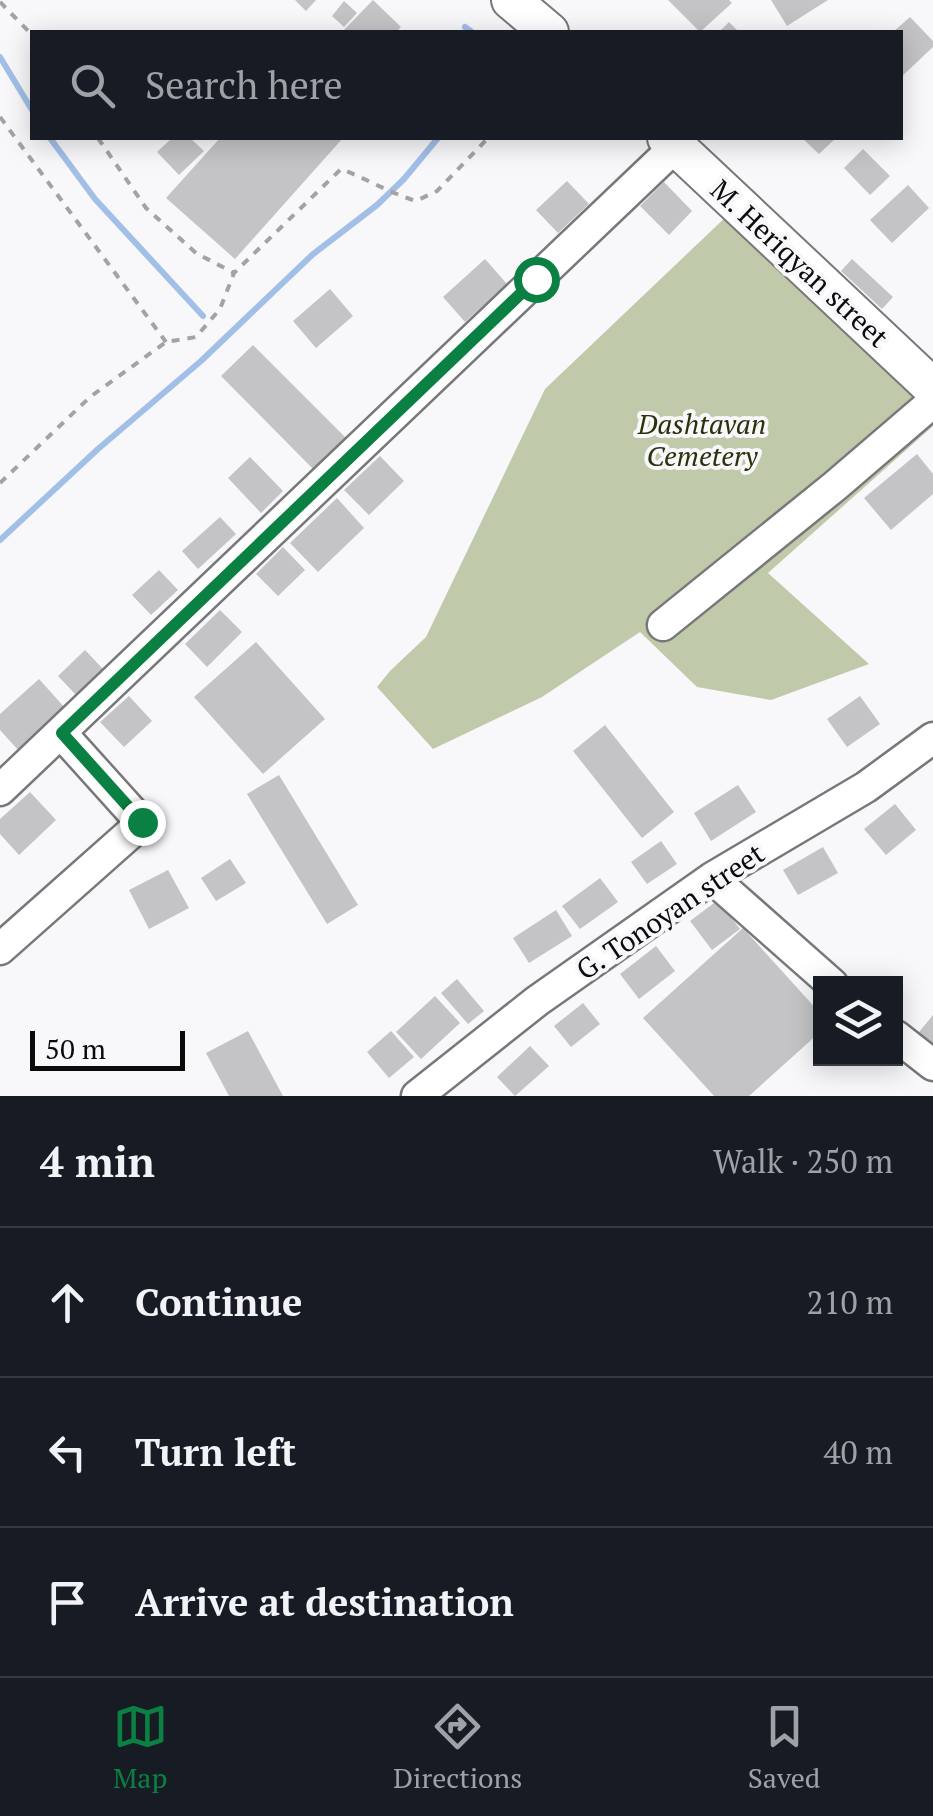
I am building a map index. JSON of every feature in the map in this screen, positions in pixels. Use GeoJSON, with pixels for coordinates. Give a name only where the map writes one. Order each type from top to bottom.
{"type":"FeatureCollection","features":[{"type":"Feature","properties":{"kind":"main road","name":"M. Heriqyan street"},"geometry":{"type":"LineString","coordinates":[[672,142],[933,388]]}},
{"type":"Feature","properties":{"kind":"street"},"geometry":{"type":"LineString","coordinates":[[0,790],[672,142]]}},
{"type":"Feature","properties":{"kind":"street"},"geometry":{"type":"LineString","coordinates":[[662,625],[933,402]]}},
{"type":"Feature","properties":{"kind":"street"},"geometry":{"type":"LineString","coordinates":[[0,948],[142,822],[62,733]]}},
{"type":"Feature","properties":{"kind":"street","name":"G. Tonoyan street"},"geometry":{"type":"LineString","coordinates":[[417,1096],[538,1001],[712,878],[866,787],[933,738]]}},
{"type":"Feature","properties":{"kind":"street"},"geometry":{"type":"LineString","coordinates":[[712,878],[823,976]]}},
{"type":"Feature","properties":{"kind":"street"},"geometry":{"type":"LineString","coordinates":[[903,1042],[933,1066]]}},
{"type":"Feature","properties":{"kind":"path"},"geometry":{"type":"LineString","coordinates":[[0,2],[30,33]]}},
{"type":"Feature","properties":{"kind":"path"},"geometry":{"type":"LineString","coordinates":[[0,117],[166,342]]}},
{"type":"Feature","properties":{"kind":"path"},"geometry":{"type":"LineString","coordinates":[[99,140],[146,208],[196,253],[234,272]]}},
{"type":"Feature","properties":{"kind":"path"},"geometry":{"type":"LineString","coordinates":[[0,483],[90,397],[166,342],[196,337],[220,310],[234,272],[341,169],[416,201],[437,191],[486,140]]}},
{"type":"Feature","properties":{"kind":"green space","name":"Dashtavan Cemetery"},"geometry":{"type":"Polygon","coordinates":[[[730,213],[933,404],[933,426],[768,573],[869,664],[771,700],[697,687],[640,632],[542,697],[433,749],[377,687],[426,637],[545,389],[730,213]]]}},
{"type":"Feature","properties":{"kind":"building"},"geometry":{"type":"Polygon","coordinates":[[[295,0],[316,0],[306,11],[295,0]]]}},
{"type":"Feature","properties":{"kind":"building"},"geometry":{"type":"Polygon","coordinates":[[[373,0],[401,27],[398,30],[344,30],[373,0]]]}},
{"type":"Feature","properties":{"kind":"building"},"geometry":{"type":"Polygon","coordinates":[[[668,0],[732,3],[702,30],[668,0]]]}},
{"type":"Feature","properties":{"kind":"building"},"geometry":{"type":"Polygon","coordinates":[[[771,0],[828,0],[787,26],[771,0]]]}},
{"type":"Feature","properties":{"kind":"building"},"geometry":{"type":"Polygon","coordinates":[[[344,1],[357,13],[344,27],[332,16],[344,1]]]}},
{"type":"Feature","properties":{"kind":"building"},"geometry":{"type":"Polygon","coordinates":[[[910,17],[933,41],[933,47],[903,75],[903,30],[895,30],[910,17]]]}},
{"type":"Feature","properties":{"kind":"building"},"geometry":{"type":"Polygon","coordinates":[[[729,22],[737,30],[721,30],[729,22]]]}},
{"type":"Feature","properties":{"kind":"building"},"geometry":{"type":"Polygon","coordinates":[[[170,140],[192,140],[204,151],[179,175],[157,152],[170,140]]]}},
{"type":"Feature","properties":{"kind":"building"},"geometry":{"type":"Polygon","coordinates":[[[218,140],[341,140],[235,259],[166,198],[218,140]]]}},
{"type":"Feature","properties":{"kind":"building"},"geometry":{"type":"Polygon","coordinates":[[[804,140],[834,140],[819,154],[804,140]]]}},
{"type":"Feature","properties":{"kind":"building"},"geometry":{"type":"Polygon","coordinates":[[[863,149],[890,176],[870,195],[844,168],[863,149]]]}},
{"type":"Feature","properties":{"kind":"building"},"geometry":{"type":"Polygon","coordinates":[[[567,181],[589,204],[558,233],[536,210],[567,181]]]}},
{"type":"Feature","properties":{"kind":"building"},"geometry":{"type":"Polygon","coordinates":[[[664,182],[692,211],[669,235],[640,206],[664,182]]]}},
{"type":"Feature","properties":{"kind":"building"},"geometry":{"type":"Polygon","coordinates":[[[908,185],[929,208],[892,243],[870,220],[908,185]]]}},
{"type":"Feature","properties":{"kind":"building"},"geometry":{"type":"Polygon","coordinates":[[[485,259],[507,284],[465,322],[443,297],[485,259]]]}},
{"type":"Feature","properties":{"kind":"building"},"geometry":{"type":"Polygon","coordinates":[[[852,259],[893,297],[882,309],[841,271],[852,259]]]}},
{"type":"Feature","properties":{"kind":"building"},"geometry":{"type":"Polygon","coordinates":[[[330,289],[353,316],[316,348],[293,321],[330,289]]]}},
{"type":"Feature","properties":{"kind":"building"},"geometry":{"type":"Polygon","coordinates":[[[253,345],[349,441],[317,473],[221,376],[253,345]]]}},
{"type":"Feature","properties":{"kind":"building"},"geometry":{"type":"Polygon","coordinates":[[[917,454],[933,474],[933,494],[891,530],[864,498],[917,454]]]}},
{"type":"Feature","properties":{"kind":"building"},"geometry":{"type":"Polygon","coordinates":[[[380,456],[404,481],[369,515],[344,490],[380,456]]]}},
{"type":"Feature","properties":{"kind":"building"},"geometry":{"type":"Polygon","coordinates":[[[250,457],[283,491],[261,513],[228,478],[250,457]]]}},
{"type":"Feature","properties":{"kind":"building"},"geometry":{"type":"Polygon","coordinates":[[[337,498],[364,528],[318,572],[290,543],[337,498]]]}},
{"type":"Feature","properties":{"kind":"building"},"geometry":{"type":"Polygon","coordinates":[[[220,517],[236,534],[198,569],[182,551],[220,517]]]}},
{"type":"Feature","properties":{"kind":"building"},"geometry":{"type":"Polygon","coordinates":[[[283,547],[305,570],[278,596],[256,574],[283,547]]]}},
{"type":"Feature","properties":{"kind":"building"},"geometry":{"type":"Polygon","coordinates":[[[159,570],[178,590],[151,615],[132,595],[159,570]]]}},
{"type":"Feature","properties":{"kind":"building"},"geometry":{"type":"Polygon","coordinates":[[[220,610],[242,632],[207,667],[185,644],[220,610]]]}},
{"type":"Feature","properties":{"kind":"building"},"geometry":{"type":"Polygon","coordinates":[[[256,642],[325,719],[263,774],[194,697],[256,642]]]}},
{"type":"Feature","properties":{"kind":"building"},"geometry":{"type":"Polygon","coordinates":[[[85,650],[104,670],[77,696],[58,676],[85,650]]]}},
{"type":"Feature","properties":{"kind":"building"},"geometry":{"type":"Polygon","coordinates":[[[39,679],[66,709],[19,751],[0,730],[0,714],[39,679]]]}},
{"type":"Feature","properties":{"kind":"building"},"geometry":{"type":"Polygon","coordinates":[[[129,696],[152,721],[124,747],[100,722],[129,696]]]}},
{"type":"Feature","properties":{"kind":"building"},"geometry":{"type":"Polygon","coordinates":[[[860,696],[880,724],[847,747],[827,719],[860,696]]]}},
{"type":"Feature","properties":{"kind":"building"},"geometry":{"type":"Polygon","coordinates":[[[605,725],[674,812],[642,838],[573,751],[605,725]]]}},
{"type":"Feature","properties":{"kind":"building"},"geometry":{"type":"Polygon","coordinates":[[[279,775],[358,905],[327,924],[247,794],[279,775]]]}},
{"type":"Feature","properties":{"kind":"building"},"geometry":{"type":"Polygon","coordinates":[[[738,785],[756,812],[711,841],[694,813],[738,785]]]}},
{"type":"Feature","properties":{"kind":"building"},"geometry":{"type":"Polygon","coordinates":[[[30,792],[56,820],[19,855],[0,834],[0,819],[30,792]]]}},
{"type":"Feature","properties":{"kind":"building"},"geometry":{"type":"Polygon","coordinates":[[[895,804],[916,830],[886,855],[864,829],[895,804]]]}},
{"type":"Feature","properties":{"kind":"building"},"geometry":{"type":"Polygon","coordinates":[[[661,841],[677,864],[647,884],[631,862],[661,841]]]}},
{"type":"Feature","properties":{"kind":"building"},"geometry":{"type":"Polygon","coordinates":[[[823,847],[838,873],[798,895],[783,870],[823,847]]]}},
{"type":"Feature","properties":{"kind":"building"},"geometry":{"type":"Polygon","coordinates":[[[230,859],[246,883],[216,901],[201,878],[230,859]]]}},
{"type":"Feature","properties":{"kind":"building"},"geometry":{"type":"Polygon","coordinates":[[[168,870],[189,908],[149,929],[129,890],[168,870]]]}},
{"type":"Feature","properties":{"kind":"building"},"geometry":{"type":"Polygon","coordinates":[[[600,878],[618,902],[580,929],[562,906],[600,878]]]}},
{"type":"Feature","properties":{"kind":"building"},"geometry":{"type":"Polygon","coordinates":[[[718,900],[740,929],[712,950],[690,921],[718,900]]]}},
{"type":"Feature","properties":{"kind":"building"},"geometry":{"type":"Polygon","coordinates":[[[556,910],[572,936],[529,963],[513,938],[556,910]]]}},
{"type":"Feature","properties":{"kind":"building"},"geometry":{"type":"Polygon","coordinates":[[[743,928],[813,1005],[813,1038],[749,1096],[714,1096],[643,1018],[743,928]]]}},
{"type":"Feature","properties":{"kind":"building"},"geometry":{"type":"Polygon","coordinates":[[[656,946],[675,971],[639,999],[620,974],[656,946]]]}},
{"type":"Feature","properties":{"kind":"building"},"geometry":{"type":"Polygon","coordinates":[[[457,979],[484,1011],[468,1024],[441,993],[457,979]]]}},
{"type":"Feature","properties":{"kind":"building"},"geometry":{"type":"Polygon","coordinates":[[[435,996],[460,1023],[421,1059],[396,1032],[435,996]]]}},
{"type":"Feature","properties":{"kind":"building"},"geometry":{"type":"Polygon","coordinates":[[[583,1003],[600,1024],[571,1047],[554,1026],[583,1003]]]}},
{"type":"Feature","properties":{"kind":"building"},"geometry":{"type":"Polygon","coordinates":[[[933,1015],[933,1052],[915,1037],[933,1015]]]}},
{"type":"Feature","properties":{"kind":"building"},"geometry":{"type":"Polygon","coordinates":[[[248,1031],[283,1096],[229,1096],[206,1053],[248,1031]]]}},
{"type":"Feature","properties":{"kind":"building"},"geometry":{"type":"Polygon","coordinates":[[[391,1031],[414,1057],[389,1078],[367,1052],[391,1031]]]}},
{"type":"Feature","properties":{"kind":"building"},"geometry":{"type":"Polygon","coordinates":[[[530,1046],[549,1066],[515,1096],[497,1077],[530,1046]]]}},
{"type":"Feature","properties":{"kind":"waterway"},"geometry":{"type":"LineString","coordinates":[[465,27],[469,30]]}},
{"type":"Feature","properties":{"kind":"waterway"},"geometry":{"type":"LineString","coordinates":[[0,57],[30,107]]}},
{"type":"Feature","properties":{"kind":"waterway"},"geometry":{"type":"LineString","coordinates":[[51,140],[95,199],[203,316]]}},
{"type":"Feature","properties":{"kind":"waterway"},"geometry":{"type":"LineString","coordinates":[[0,540],[201,361],[312,255],[377,205],[436,140]]}},
{"type":"Feature","properties":{"kind":"route"},"geometry":{"type":"LineString","coordinates":[[142,822],[62,733],[536,279]]}}]}
